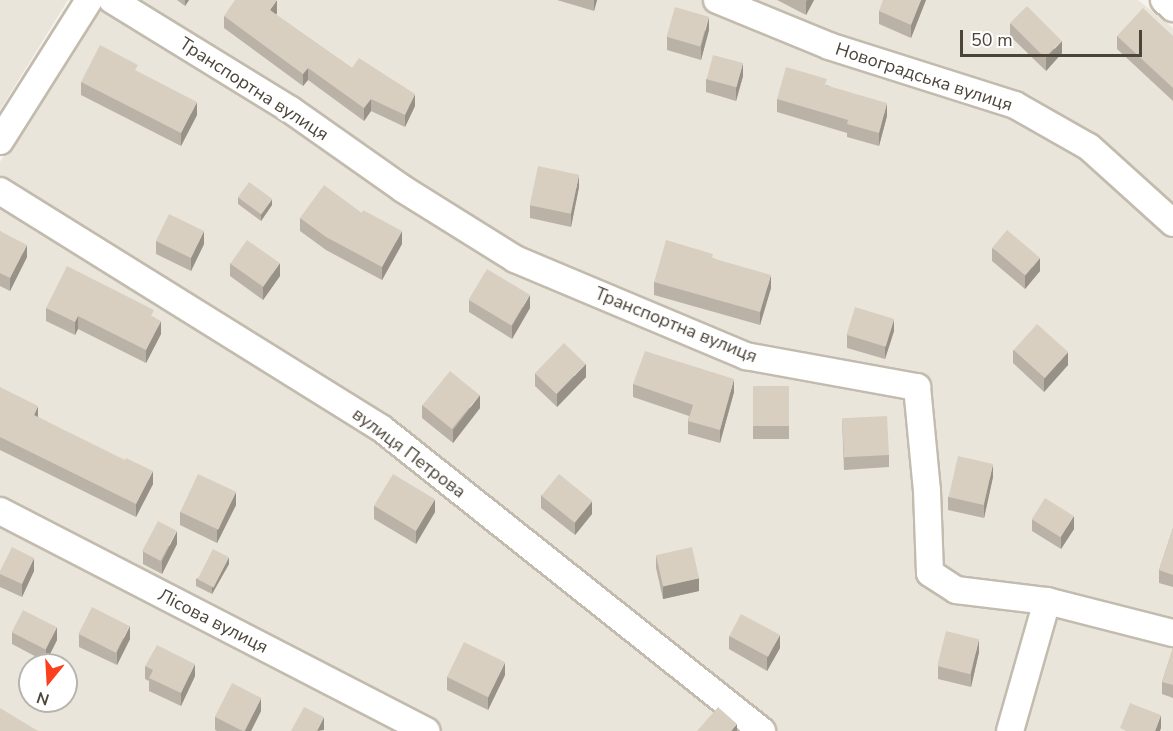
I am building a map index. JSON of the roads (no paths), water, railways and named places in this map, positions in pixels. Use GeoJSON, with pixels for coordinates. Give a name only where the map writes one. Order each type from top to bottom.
{"type":"FeatureCollection","features":[{"type":"Feature","properties":{"kind":"street"},"geometry":{"type":"LineString","coordinates":[[0,141],[89,0]]}},
{"type":"Feature","properties":{"kind":"street","name":"Транспортна вулиця"},"geometry":{"type":"LineString","coordinates":[[112,0],[291,110],[403,189],[514,259],[746,356],[917,387],[927,490],[930,573],[956,590],[1047,601],[1173,633]]}},
{"type":"Feature","properties":{"kind":"street","name":"Новоградська вулиця"},"geometry":{"type":"LineString","coordinates":[[717,0],[829,46],[1015,105],[1089,147],[1173,223]]}},
{"type":"Feature","properties":{"kind":"street"},"geometry":{"type":"LineString","coordinates":[[1164,0],[1173,8]]}},
{"type":"Feature","properties":{"kind":"street","name":"вулиця Петрова"},"geometry":{"type":"LineString","coordinates":[[0,191],[381,428],[762,731]]}},
{"type":"Feature","properties":{"kind":"street","name":"Лісова вулиця"},"geometry":{"type":"LineString","coordinates":[[0,512],[427,731]]}},
{"type":"Feature","properties":{"kind":"street"},"geometry":{"type":"LineString","coordinates":[[1010,731],[1047,601]]}}]}
